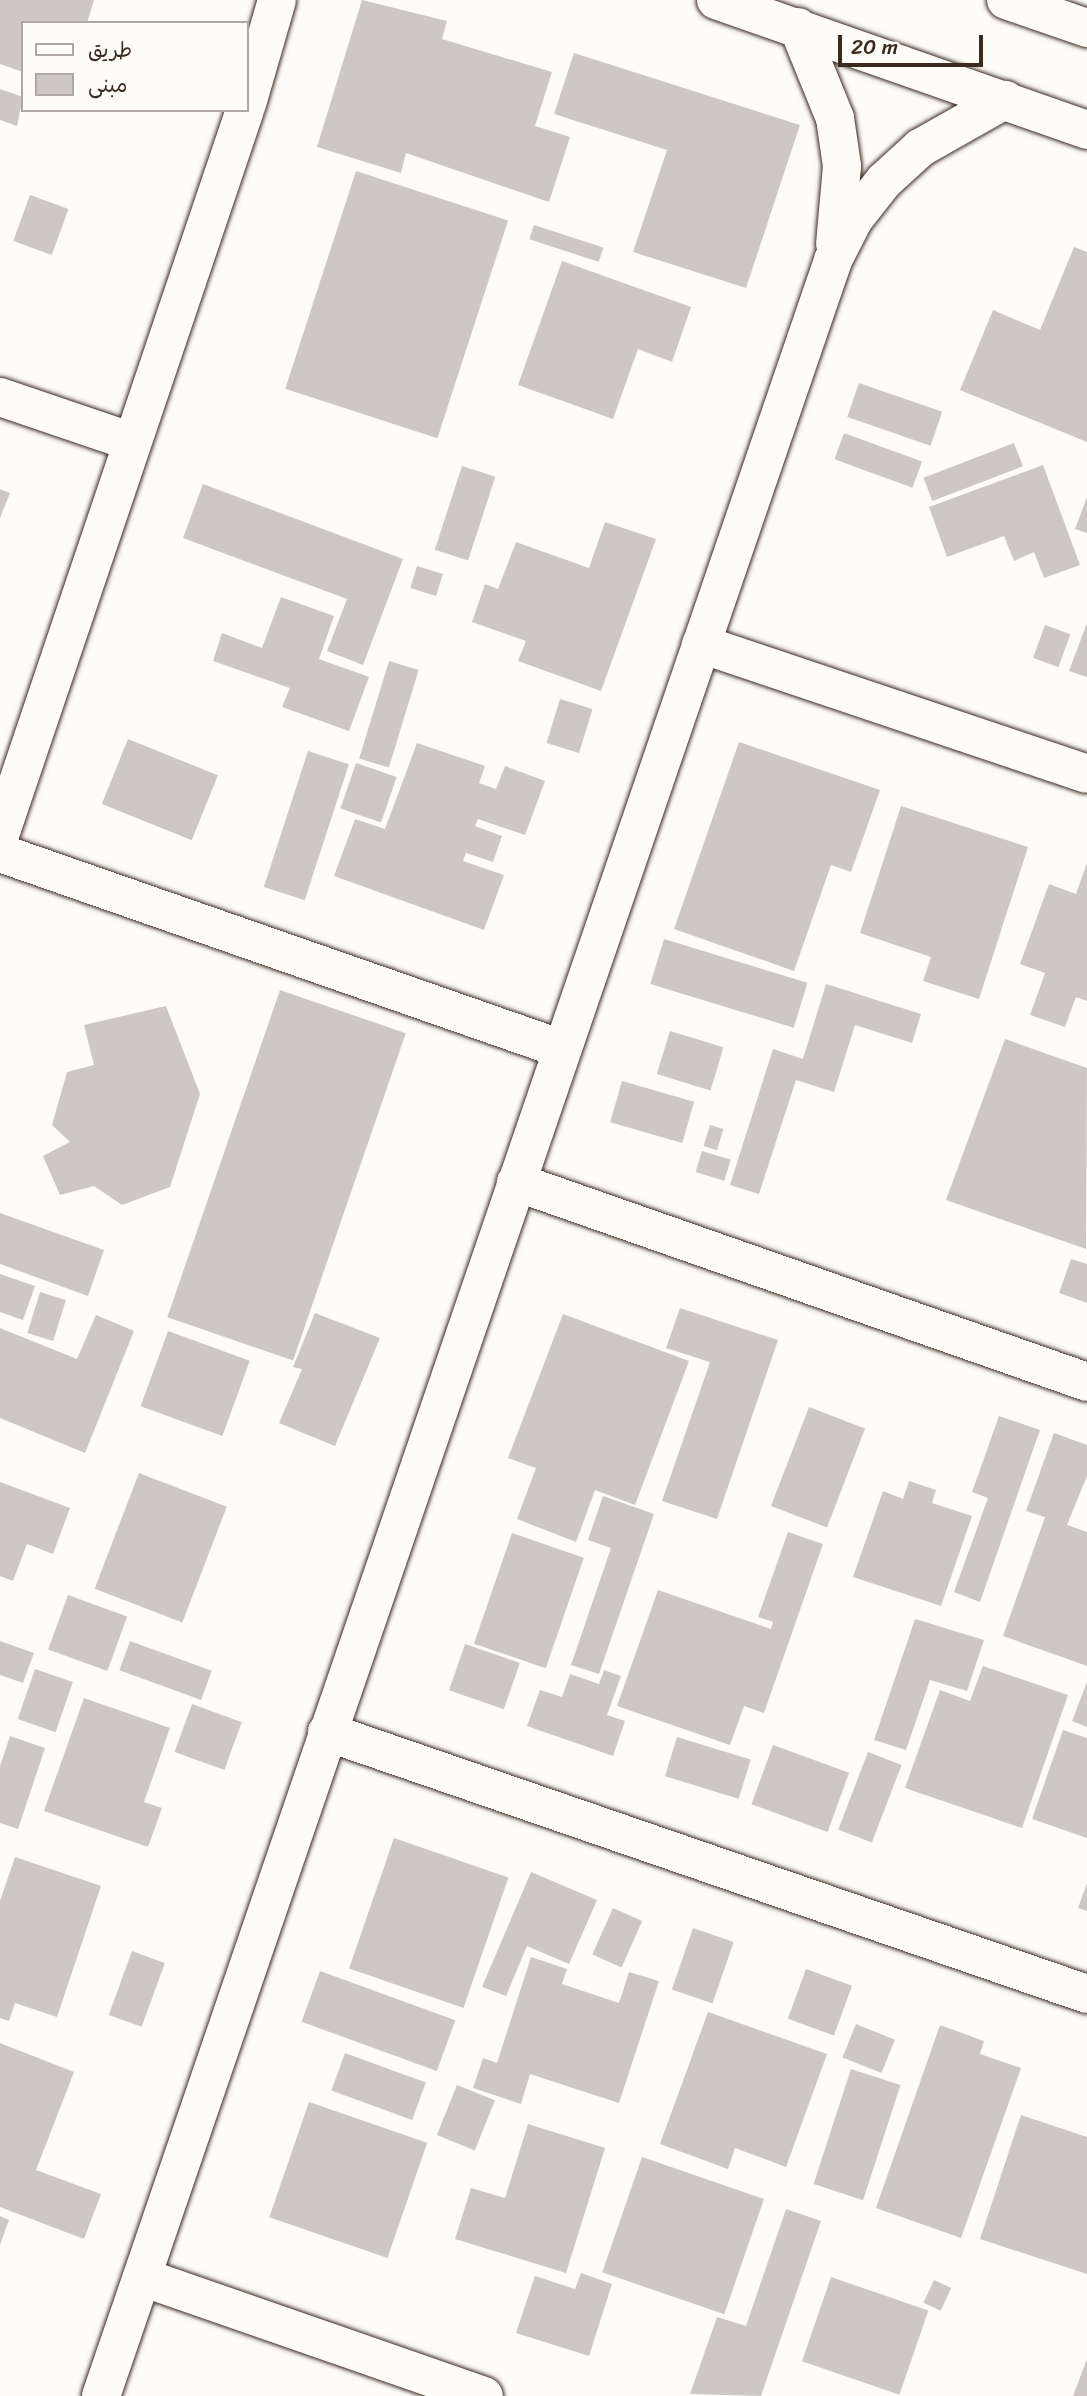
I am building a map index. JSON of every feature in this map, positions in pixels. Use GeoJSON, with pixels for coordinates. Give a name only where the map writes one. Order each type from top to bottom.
{"type":"FeatureCollection","features":[{"type":"Feature","properties":{"kind":"street"},"geometry":{"type":"LineString","coordinates":[[716,0],[1087,130]]}},
{"type":"Feature","properties":{"kind":"street"},"geometry":{"type":"LineString","coordinates":[[1006,0],[1087,28]]}},
{"type":"Feature","properties":{"kind":"street"},"geometry":{"type":"LineString","coordinates":[[248,101],[280,10]]}},
{"type":"Feature","properties":{"kind":"street"},"geometry":{"type":"LineString","coordinates":[[798,27],[835,118],[842,166],[833,260]]}},
{"type":"Feature","properties":{"kind":"street"},"geometry":{"type":"LineString","coordinates":[[101,2396],[833,260],[855,219],[884,181],[920,148],[1004,100]]}},
{"type":"Feature","properties":{"kind":"street"},"geometry":{"type":"LineString","coordinates":[[0,835],[244,112]]}},
{"type":"Feature","properties":{"kind":"street"},"geometry":{"type":"LineString","coordinates":[[0,397],[132,442]]}},
{"type":"Feature","properties":{"kind":"street"},"geometry":{"type":"LineString","coordinates":[[701,645],[1087,774]]}},
{"type":"Feature","properties":{"kind":"street"},"geometry":{"type":"LineString","coordinates":[[0,853],[562,1049]]}},
{"type":"Feature","properties":{"kind":"street"},"geometry":{"type":"LineString","coordinates":[[516,1182],[1087,1382]]}},
{"type":"Feature","properties":{"kind":"street"},"geometry":{"type":"LineString","coordinates":[[327,1732],[1087,1994]]}},
{"type":"Feature","properties":{"kind":"street"},"geometry":{"type":"LineString","coordinates":[[142,2277],[484,2396]]}},
{"type":"Feature","properties":{"kind":"building"},"geometry":{"type":"Polygon","coordinates":[[[0,0],[94,0],[88,21],[21,21],[21,71],[0,64],[0,0]]]}},
{"type":"Feature","properties":{"kind":"building"},"geometry":{"type":"Polygon","coordinates":[[[362,0],[447,21],[442,39],[552,72],[535,126],[570,137],[549,202],[406,153],[401,173],[317,147],[362,0]]]}},
{"type":"Feature","properties":{"kind":"building"},"geometry":{"type":"Polygon","coordinates":[[[574,53],[800,125],[746,288],[633,252],[667,150],[554,114],[574,53]]]}},
{"type":"Feature","properties":{"kind":"building"},"geometry":{"type":"Polygon","coordinates":[[[0,89],[21,96],[17,126],[0,120],[0,89]]]}},
{"type":"Feature","properties":{"kind":"building"},"geometry":{"type":"Polygon","coordinates":[[[356,171],[508,220],[437,438],[285,389],[356,171]]]}},
{"type":"Feature","properties":{"kind":"building"},"geometry":{"type":"Polygon","coordinates":[[[30,195],[69,209],[52,255],[13,241],[30,195]]]}},
{"type":"Feature","properties":{"kind":"building"},"geometry":{"type":"Polygon","coordinates":[[[534,225],[603,248],[599,262],[529,239],[534,225]]]}},
{"type":"Feature","properties":{"kind":"building"},"geometry":{"type":"Polygon","coordinates":[[[1074,247],[1087,252],[1087,442],[960,390],[993,310],[1040,330],[1074,247]]]}},
{"type":"Feature","properties":{"kind":"building"},"geometry":{"type":"Polygon","coordinates":[[[562,261],[691,307],[672,362],[638,349],[613,419],[518,385],[562,261]]]}},
{"type":"Feature","properties":{"kind":"building"},"geometry":{"type":"Polygon","coordinates":[[[859,383],[942,412],[930,446],[847,417],[859,383]]]}},
{"type":"Feature","properties":{"kind":"building"},"geometry":{"type":"Polygon","coordinates":[[[844,433],[922,461],[912,488],[834,459],[844,433]]]}},
{"type":"Feature","properties":{"kind":"building"},"geometry":{"type":"Polygon","coordinates":[[[1014,443],[1023,466],[932,501],[923,478],[1014,443]]]}},
{"type":"Feature","properties":{"kind":"building"},"geometry":{"type":"Polygon","coordinates":[[[1043,465],[1080,565],[1044,578],[1034,552],[1014,561],[1004,536],[947,557],[929,507],[1043,465]]]}},
{"type":"Feature","properties":{"kind":"building"},"geometry":{"type":"Polygon","coordinates":[[[462,466],[495,477],[468,561],[435,550],[462,466]]]}},
{"type":"Feature","properties":{"kind":"building"},"geometry":{"type":"Polygon","coordinates":[[[203,484],[403,559],[363,665],[327,651],[347,599],[183,538],[203,484]]]}},
{"type":"Feature","properties":{"kind":"building"},"geometry":{"type":"Polygon","coordinates":[[[0,489],[10,493],[0,518],[0,489]]]}},
{"type":"Feature","properties":{"kind":"building"},"geometry":{"type":"Polygon","coordinates":[[[1087,497],[1087,533],[1075,529],[1087,497]]]}},
{"type":"Feature","properties":{"kind":"building"},"geometry":{"type":"Polygon","coordinates":[[[605,522],[656,539],[601,691],[518,661],[526,641],[472,622],[485,584],[498,589],[516,542],[589,568],[605,522]]]}},
{"type":"Feature","properties":{"kind":"building"},"geometry":{"type":"Polygon","coordinates":[[[417,566],[443,574],[436,596],[410,588],[417,566]]]}},
{"type":"Feature","properties":{"kind":"building"},"geometry":{"type":"Polygon","coordinates":[[[281,597],[334,616],[319,659],[369,677],[349,731],[282,707],[290,688],[213,661],[222,633],[262,648],[281,597]]]}},
{"type":"Feature","properties":{"kind":"building"},"geometry":{"type":"Polygon","coordinates":[[[1087,623],[1087,677],[1069,671],[1087,623]]]}},
{"type":"Feature","properties":{"kind":"building"},"geometry":{"type":"Polygon","coordinates":[[[1045,625],[1070,634],[1058,667],[1033,658],[1045,625]]]}},
{"type":"Feature","properties":{"kind":"building"},"geometry":{"type":"Polygon","coordinates":[[[389,661],[419,670],[389,768],[359,759],[389,661]]]}},
{"type":"Feature","properties":{"kind":"building"},"geometry":{"type":"Polygon","coordinates":[[[560,699],[593,709],[579,753],[547,743],[560,699]]]}},
{"type":"Feature","properties":{"kind":"building"},"geometry":{"type":"Polygon","coordinates":[[[128,739],[218,775],[192,840],[102,804],[128,739]]]}},
{"type":"Feature","properties":{"kind":"building"},"geometry":{"type":"Polygon","coordinates":[[[739,742],[880,790],[851,872],[831,865],[794,971],[674,929],[739,742]]]}},
{"type":"Feature","properties":{"kind":"building"},"geometry":{"type":"Polygon","coordinates":[[[417,743],[485,766],[479,783],[496,789],[505,766],[545,781],[525,835],[478,819],[475,826],[502,836],[493,862],[466,853],[463,861],[504,875],[484,930],[334,876],[355,819],[385,829],[417,743]]]}},
{"type":"Feature","properties":{"kind":"building"},"geometry":{"type":"Polygon","coordinates":[[[308,751],[349,764],[305,900],[264,887],[308,751]]]}},
{"type":"Feature","properties":{"kind":"building"},"geometry":{"type":"Polygon","coordinates":[[[356,763],[397,777],[381,822],[340,808],[356,763]]]}},
{"type":"Feature","properties":{"kind":"building"},"geometry":{"type":"Polygon","coordinates":[[[901,806],[1028,847],[979,999],[923,981],[931,957],[860,933],[901,806]]]}},
{"type":"Feature","properties":{"kind":"building"},"geometry":{"type":"Polygon","coordinates":[[[1087,863],[1087,1001],[1076,997],[1065,1027],[1030,1015],[1045,973],[1020,964],[1049,884],[1076,894],[1087,863]]]}},
{"type":"Feature","properties":{"kind":"building"},"geometry":{"type":"Polygon","coordinates":[[[664,939],[807,983],[794,1028],[650,984],[664,939]]]}},
{"type":"Feature","properties":{"kind":"building"},"geometry":{"type":"Polygon","coordinates":[[[826,984],[921,1014],[912,1043],[855,1025],[834,1092],[796,1080],[759,1194],[730,1185],[773,1049],[803,1059],[826,984]]]}},
{"type":"Feature","properties":{"kind":"building"},"geometry":{"type":"Polygon","coordinates":[[[280,990],[406,1033],[293,1360],[167,1317],[280,990]]]}},
{"type":"Feature","properties":{"kind":"building"},"geometry":{"type":"Polygon","coordinates":[[[166,1006],[200,1094],[170,1187],[122,1205],[94,1186],[60,1195],[43,1156],[70,1142],[52,1125],[67,1072],[94,1065],[84,1025],[166,1006]]]}},
{"type":"Feature","properties":{"kind":"building"},"geometry":{"type":"Polygon","coordinates":[[[670,1031],[724,1047],[710,1090],[657,1074],[670,1031]]]}},
{"type":"Feature","properties":{"kind":"building"},"geometry":{"type":"Polygon","coordinates":[[[1005,1039],[1087,1068],[1086,1249],[946,1200],[1005,1039]]]}},
{"type":"Feature","properties":{"kind":"building"},"geometry":{"type":"Polygon","coordinates":[[[622,1081],[694,1102],[682,1143],[610,1122],[622,1081]]]}},
{"type":"Feature","properties":{"kind":"building"},"geometry":{"type":"Polygon","coordinates":[[[710,1125],[723,1129],[717,1150],[704,1146],[710,1125]]]}},
{"type":"Feature","properties":{"kind":"building"},"geometry":{"type":"Polygon","coordinates":[[[702,1151],[731,1160],[724,1181],[696,1172],[702,1151]]]}},
{"type":"Feature","properties":{"kind":"building"},"geometry":{"type":"Polygon","coordinates":[[[0,1213],[104,1250],[88,1296],[0,1264],[0,1213]]]}},
{"type":"Feature","properties":{"kind":"building"},"geometry":{"type":"Polygon","coordinates":[[[1071,1259],[1087,1264],[1087,1303],[1059,1293],[1071,1259]]]}},
{"type":"Feature","properties":{"kind":"building"},"geometry":{"type":"Polygon","coordinates":[[[0,1274],[35,1286],[23,1320],[0,1312],[0,1274]]]}},
{"type":"Feature","properties":{"kind":"building"},"geometry":{"type":"Polygon","coordinates":[[[40,1292],[66,1300],[53,1341],[27,1333],[40,1292]]]}},
{"type":"Feature","properties":{"kind":"building"},"geometry":{"type":"Polygon","coordinates":[[[680,1308],[778,1340],[717,1519],[662,1501],[710,1362],[666,1348],[680,1308]]]}},
{"type":"Feature","properties":{"kind":"building"},"geometry":{"type":"Polygon","coordinates":[[[315,1313],[380,1338],[335,1446],[279,1423],[302,1369],[293,1367],[315,1313]]]}},
{"type":"Feature","properties":{"kind":"building"},"geometry":{"type":"Polygon","coordinates":[[[563,1314],[689,1361],[635,1505],[595,1490],[576,1542],[517,1519],[536,1468],[508,1458],[563,1314]]]}},
{"type":"Feature","properties":{"kind":"building"},"geometry":{"type":"Polygon","coordinates":[[[96,1315],[134,1331],[85,1453],[0,1418],[0,1328],[77,1359],[96,1315]]]}},
{"type":"Feature","properties":{"kind":"building"},"geometry":{"type":"Polygon","coordinates":[[[168,1331],[250,1361],[222,1436],[141,1406],[168,1331]]]}},
{"type":"Feature","properties":{"kind":"building"},"geometry":{"type":"Polygon","coordinates":[[[809,1407],[865,1429],[827,1527],[771,1506],[809,1407]]]}},
{"type":"Feature","properties":{"kind":"building"},"geometry":{"type":"Polygon","coordinates":[[[999,1416],[1040,1430],[980,1602],[954,1592],[988,1498],[972,1492],[999,1416]]]}},
{"type":"Feature","properties":{"kind":"building"},"geometry":{"type":"Polygon","coordinates":[[[1054,1433],[1087,1445],[1087,1476],[1067,1525],[1087,1532],[1087,1666],[1003,1636],[1045,1517],[1026,1511],[1054,1433]]]}},
{"type":"Feature","properties":{"kind":"building"},"geometry":{"type":"Polygon","coordinates":[[[139,1473],[227,1507],[182,1622],[95,1589],[139,1473]]]}},
{"type":"Feature","properties":{"kind":"building"},"geometry":{"type":"Polygon","coordinates":[[[909,1481],[936,1490],[932,1503],[972,1516],[941,1606],[853,1577],[883,1491],[903,1499],[909,1481]]]}},
{"type":"Feature","properties":{"kind":"building"},"geometry":{"type":"Polygon","coordinates":[[[0,1482],[70,1508],[53,1554],[27,1544],[13,1581],[0,1576],[0,1482]]]}},
{"type":"Feature","properties":{"kind":"building"},"geometry":{"type":"Polygon","coordinates":[[[603,1496],[654,1514],[599,1674],[571,1665],[611,1548],[588,1540],[603,1496]]]}},
{"type":"Feature","properties":{"kind":"building"},"geometry":{"type":"Polygon","coordinates":[[[788,1532],[823,1544],[764,1713],[744,1706],[730,1745],[617,1706],[658,1590],[771,1629],[773,1622],[758,1617],[788,1532]]]}},
{"type":"Feature","properties":{"kind":"building"},"geometry":{"type":"Polygon","coordinates":[[[512,1533],[584,1558],[546,1668],[474,1644],[512,1533]]]}},
{"type":"Feature","properties":{"kind":"building"},"geometry":{"type":"Polygon","coordinates":[[[68,1595],[127,1617],[107,1671],[48,1650],[68,1595]]]}},
{"type":"Feature","properties":{"kind":"building"},"geometry":{"type":"Polygon","coordinates":[[[915,1619],[984,1640],[967,1691],[930,1680],[906,1750],[874,1740],[915,1619]]]}},
{"type":"Feature","properties":{"kind":"building"},"geometry":{"type":"Polygon","coordinates":[[[0,1641],[34,1653],[23,1683],[0,1675],[0,1641]]]}},
{"type":"Feature","properties":{"kind":"building"},"geometry":{"type":"Polygon","coordinates":[[[130,1641],[212,1671],[201,1700],[119,1670],[130,1641]]]}},
{"type":"Feature","properties":{"kind":"building"},"geometry":{"type":"Polygon","coordinates":[[[465,1644],[520,1663],[504,1709],[449,1690],[465,1644]]]}},
{"type":"Feature","properties":{"kind":"building"},"geometry":{"type":"Polygon","coordinates":[[[983,1666],[1068,1695],[1022,1828],[905,1788],[940,1690],[970,1701],[983,1666]]]}},
{"type":"Feature","properties":{"kind":"building"},"geometry":{"type":"Polygon","coordinates":[[[35,1669],[73,1682],[56,1732],[18,1719],[35,1669]]]}},
{"type":"Feature","properties":{"kind":"building"},"geometry":{"type":"Polygon","coordinates":[[[604,1670],[621,1676],[607,1715],[625,1721],[613,1756],[527,1726],[540,1690],[562,1697],[570,1674],[599,1684],[604,1670]]]}},
{"type":"Feature","properties":{"kind":"building"},"geometry":{"type":"Polygon","coordinates":[[[1087,1682],[1087,1727],[1072,1721],[1087,1682]]]}},
{"type":"Feature","properties":{"kind":"building"},"geometry":{"type":"Polygon","coordinates":[[[84,1698],[170,1728],[144,1802],[162,1808],[148,1847],[44,1811],[84,1698]]]}},
{"type":"Feature","properties":{"kind":"building"},"geometry":{"type":"Polygon","coordinates":[[[192,1704],[242,1722],[224,1770],[175,1752],[192,1704]]]}},
{"type":"Feature","properties":{"kind":"building"},"geometry":{"type":"Polygon","coordinates":[[[1063,1730],[1087,1738],[1087,1838],[1032,1819],[1063,1730]]]}},
{"type":"Feature","properties":{"kind":"building"},"geometry":{"type":"Polygon","coordinates":[[[10,1736],[45,1748],[18,1829],[0,1823],[0,1766],[10,1736]]]}},
{"type":"Feature","properties":{"kind":"building"},"geometry":{"type":"Polygon","coordinates":[[[677,1737],[751,1760],[739,1799],[665,1776],[677,1737]]]}},
{"type":"Feature","properties":{"kind":"building"},"geometry":{"type":"Polygon","coordinates":[[[773,1745],[849,1773],[828,1832],[751,1804],[773,1745]]]}},
{"type":"Feature","properties":{"kind":"building"},"geometry":{"type":"Polygon","coordinates":[[[868,1752],[902,1765],[872,1842],[838,1829],[868,1752]]]}},
{"type":"Feature","properties":{"kind":"building"},"geometry":{"type":"Polygon","coordinates":[[[394,1838],[508,1877],[463,2008],[349,1968],[394,1838]]]}},
{"type":"Feature","properties":{"kind":"building"},"geometry":{"type":"Polygon","coordinates":[[[15,1857],[101,1886],[57,2017],[15,2003],[9,2021],[0,2018],[0,1901],[15,1857]]]}},
{"type":"Feature","properties":{"kind":"building"},"geometry":{"type":"Polygon","coordinates":[[[531,1872],[597,1900],[569,1964],[527,1946],[506,1996],[482,1987],[531,1872]]]}},
{"type":"Feature","properties":{"kind":"building"},"geometry":{"type":"Polygon","coordinates":[[[1087,1883],[1087,1911],[1078,1908],[1087,1883]]]}},
{"type":"Feature","properties":{"kind":"building"},"geometry":{"type":"Polygon","coordinates":[[[613,1908],[642,1921],[621,1968],[592,1955],[613,1908]]]}},
{"type":"Feature","properties":{"kind":"building"},"geometry":{"type":"Polygon","coordinates":[[[693,1928],[734,1942],[712,2003],[672,1989],[693,1928]]]}},
{"type":"Feature","properties":{"kind":"building"},"geometry":{"type":"Polygon","coordinates":[[[132,1951],[165,1963],[142,2027],[109,2015],[132,1951]]]}},
{"type":"Feature","properties":{"kind":"building"},"geometry":{"type":"Polygon","coordinates":[[[531,1957],[567,1969],[562,1984],[619,2003],[629,1972],[659,1981],[619,2103],[530,2074],[521,2104],[473,2088],[483,2058],[497,2063],[531,1957]]]}},
{"type":"Feature","properties":{"kind":"building"},"geometry":{"type":"Polygon","coordinates":[[[806,1969],[852,1986],[834,2036],[788,2019],[806,1969]]]}},
{"type":"Feature","properties":{"kind":"building"},"geometry":{"type":"Polygon","coordinates":[[[320,1971],[455,2020],[437,2071],[302,2022],[320,1971]]]}},
{"type":"Feature","properties":{"kind":"building"},"geometry":{"type":"Polygon","coordinates":[[[708,2012],[827,2054],[786,2167],[735,2148],[728,2169],[660,2144],[708,2012]]]}},
{"type":"Feature","properties":{"kind":"building"},"geometry":{"type":"Polygon","coordinates":[[[856,2024],[895,2040],[881,2073],[843,2057],[856,2024]]]}},
{"type":"Feature","properties":{"kind":"building"},"geometry":{"type":"Polygon","coordinates":[[[940,2025],[984,2041],[980,2054],[1021,2068],[961,2238],[876,2208],[940,2025]]]}},
{"type":"Feature","properties":{"kind":"building"},"geometry":{"type":"Polygon","coordinates":[[[0,2043],[74,2072],[36,2170],[101,2194],[84,2239],[0,2207],[0,2043]]]}},
{"type":"Feature","properties":{"kind":"building"},"geometry":{"type":"Polygon","coordinates":[[[345,2053],[426,2082],[412,2120],[331,2091],[345,2053]]]}},
{"type":"Feature","properties":{"kind":"building"},"geometry":{"type":"Polygon","coordinates":[[[851,2069],[900,2085],[863,2200],[814,2184],[851,2069]]]}},
{"type":"Feature","properties":{"kind":"building"},"geometry":{"type":"Polygon","coordinates":[[[457,2085],[495,2100],[475,2150],[437,2135],[457,2085]]]}},
{"type":"Feature","properties":{"kind":"building"},"geometry":{"type":"Polygon","coordinates":[[[309,2102],[427,2143],[387,2258],[269,2217],[309,2102]]]}},
{"type":"Feature","properties":{"kind":"building"},"geometry":{"type":"Polygon","coordinates":[[[1021,2115],[1087,2137],[1087,2274],[980,2239],[1021,2115]]]}},
{"type":"Feature","properties":{"kind":"building"},"geometry":{"type":"Polygon","coordinates":[[[528,2124],[605,2148],[566,2273],[455,2239],[471,2188],[505,2198],[528,2124]]]}},
{"type":"Feature","properties":{"kind":"building"},"geometry":{"type":"Polygon","coordinates":[[[642,2157],[764,2199],[724,2314],[602,2272],[642,2157]]]}},
{"type":"Feature","properties":{"kind":"building"},"geometry":{"type":"Polygon","coordinates":[[[786,2209],[821,2221],[761,2396],[690,2394],[717,2317],[746,2326],[786,2209]]]}},
{"type":"Feature","properties":{"kind":"building"},"geometry":{"type":"Polygon","coordinates":[[[0,2216],[9,2220],[0,2245],[0,2216]]]}},
{"type":"Feature","properties":{"kind":"building"},"geometry":{"type":"Polygon","coordinates":[[[581,2273],[612,2284],[589,2356],[516,2333],[535,2276],[575,2289],[581,2273]]]}},
{"type":"Feature","properties":{"kind":"building"},"geometry":{"type":"Polygon","coordinates":[[[831,2277],[928,2311],[899,2395],[802,2361],[831,2277]]]}},
{"type":"Feature","properties":{"kind":"building"},"geometry":{"type":"Polygon","coordinates":[[[934,2280],[951,2288],[941,2311],[923,2303],[934,2280]]]}},
{"type":"Feature","properties":{"kind":"building"},"geometry":{"type":"Polygon","coordinates":[[[1087,2359],[1087,2396],[1073,2396],[1087,2359]]]}}]}
